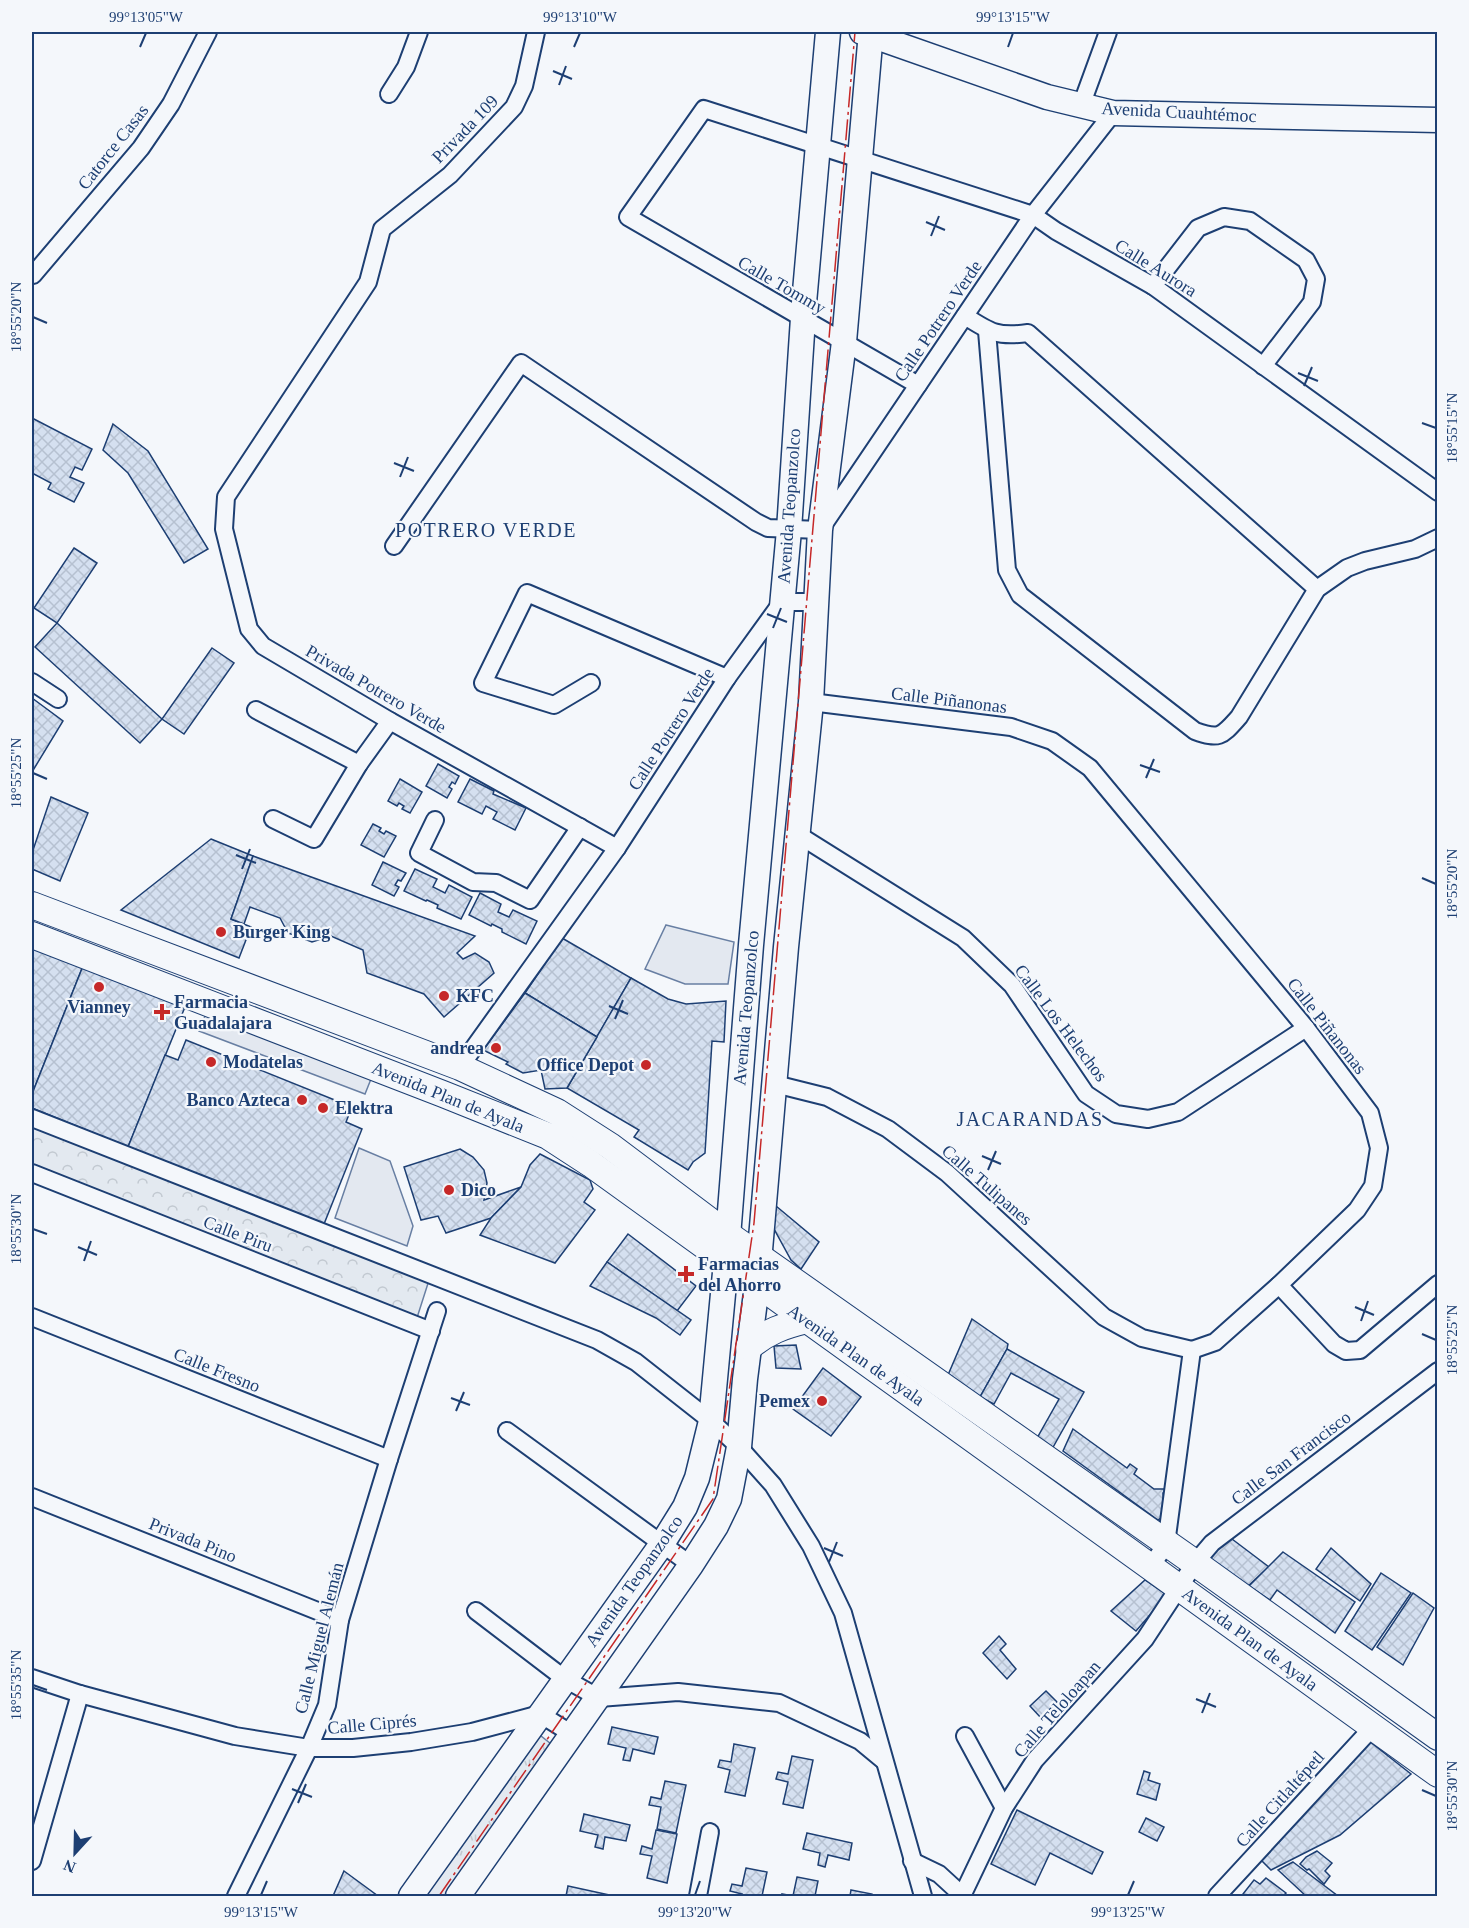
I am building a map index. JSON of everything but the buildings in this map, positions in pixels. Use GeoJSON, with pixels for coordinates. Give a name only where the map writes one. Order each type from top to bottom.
{"type":"FeatureCollection","features":[{"type":"Feature","properties":{"kind":"main road","name":"Avenida Teopanzolco"},"geometry":{"type":"LineString","coordinates":[[411,1896],[663,1544],[686,1508],[697,1478],[711,1421],[789,530],[803,320],[828,32]]}},
{"type":"Feature","properties":{"kind":"main road","name":"Avenida Teopanzolco"},"geometry":{"type":"LineString","coordinates":[[458,1896],[691,1565],[716,1526],[729,1498],[739,1447],[757,1285],[796,834],[811,702],[820,530],[844,342],[861,160],[868,32]]}},
{"type":"Feature","properties":{"kind":"main road","name":"Avenida Cuauhtémoc"},"geometry":{"type":"LineString","coordinates":[[868,32],[1047,97],[1113,113],[1437,120]]}},
{"type":"Feature","properties":{"kind":"main road","name":"Avenida Plan de Ayala"},"geometry":{"type":"LineString","coordinates":[[32,905],[460,1067],[566,1118],[610,1146],[759,1257],[1195,1563],[1437,1737]]}},
{"type":"Feature","properties":{"kind":"main road","name":"Avenida Plan de Ayala"},"geometry":{"type":"LineString","coordinates":[[32,935],[548,1136],[591,1164],[1437,1774]]}},
{"type":"Feature","properties":{"kind":"main road"},"geometry":{"type":"LineString","coordinates":[[751,945],[786,946]]}},
{"type":"Feature","properties":{"kind":"main road"},"geometry":{"type":"LineString","coordinates":[[749,1347],[764,1335],[780,1327],[807,1320]]}},
{"type":"Feature","properties":{"kind":"street","name":"Catorce Casas"},"geometry":{"type":"LineString","coordinates":[[33,275],[141,148],[171,104],[208,32]]}},
{"type":"Feature","properties":{"kind":"street"},"geometry":{"type":"LineString","coordinates":[[388,94],[406,67],[419,32]]}},
{"type":"Feature","properties":{"kind":"street","name":"Privada 109"},"geometry":{"type":"LineString","coordinates":[[382,229],[450,175],[514,107],[524,86],[536,32]]}},
{"type":"Feature","properties":{"kind":"street"},"geometry":{"type":"LineString","coordinates":[[1081,106],[1108,32]]}},
{"type":"Feature","properties":{"kind":"street","name":"Calle Aurora"},"geometry":{"type":"LineString","coordinates":[[628,217],[704,109],[1033,215],[1056,231],[1154,286],[1437,492]]}},
{"type":"Feature","properties":{"kind":"street","name":"Calle Potrero Verde"},"geometry":{"type":"LineString","coordinates":[[820,530],[1033,215],[1113,113]]}},
{"type":"Feature","properties":{"kind":"street","name":"Calle Tommy"},"geometry":{"type":"LineString","coordinates":[[628,217],[918,385]]}},
{"type":"Feature","properties":{"kind":"street"},"geometry":{"type":"LineString","coordinates":[[1154,286],[1198,228],[1224,217],[1250,221],[1306,260],[1316,279],[1312,302],[1263,366]]}},
{"type":"Feature","properties":{"kind":"street","name":"Privada Potrero Verde"},"geometry":{"type":"LineString","coordinates":[[382,229],[368,282],[226,496],[224,529],[249,629],[263,646],[390,721],[579,827]]}},
{"type":"Feature","properties":{"kind":"street"},"geometry":{"type":"LineString","coordinates":[[965,316],[987,331],[1006,336],[1028,333],[1317,589]]}},
{"type":"Feature","properties":{"kind":"street"},"geometry":{"type":"LineString","coordinates":[[987,331],[1007,570],[1020,595],[1195,731],[1212,737],[1225,732],[1239,717],[1317,589],[1347,568],[1365,561],[1414,549],[1437,538]]}},
{"type":"Feature","properties":{"kind":"street"},"geometry":{"type":"LineString","coordinates":[[394,546],[521,363],[756,522],[768,528],[820,530]]}},
{"type":"Feature","properties":{"kind":"street"},"geometry":{"type":"LineString","coordinates":[[591,682],[554,705],[483,683],[527,593],[727,678]]}},
{"type":"Feature","properties":{"kind":"street"},"geometry":{"type":"LineString","coordinates":[[782,602],[816,602]]}},
{"type":"Feature","properties":{"kind":"street","name":"Calle Potrero Verde"},"geometry":{"type":"LineString","coordinates":[[460,1067],[617,848],[727,678],[782,602]]}},
{"type":"Feature","properties":{"kind":"street"},"geometry":{"type":"LineString","coordinates":[[32,682],[58,699]]}},
{"type":"Feature","properties":{"kind":"street","name":"Calle Piñanonas"},"geometry":{"type":"LineString","coordinates":[[811,702],[1011,727],[1052,741],[1090,768],[1306,1028],[1370,1113],[1380,1148],[1373,1186],[1358,1210],[1215,1342],[1192,1350]]}},
{"type":"Feature","properties":{"kind":"street"},"geometry":{"type":"LineString","coordinates":[[256,710],[360,764]]}},
{"type":"Feature","properties":{"kind":"street"},"geometry":{"type":"LineString","coordinates":[[273,819],[314,839],[360,764],[390,721]]}},
{"type":"Feature","properties":{"kind":"street"},"geometry":{"type":"LineString","coordinates":[[435,820],[419,853],[473,882],[495,883],[530,900],[579,827],[617,848]]}},
{"type":"Feature","properties":{"kind":"street","name":"Calle Los Helechos"},"geometry":{"type":"LineString","coordinates":[[796,834],[963,938],[1012,985],[1086,1094],[1116,1114],[1148,1119],[1178,1112],[1306,1028]]}},
{"type":"Feature","properties":{"kind":"street","name":"Calle Tulipanes"},"geometry":{"type":"LineString","coordinates":[[775,1084],[827,1097],[888,1129],[947,1173],[1104,1317],[1142,1338],[1192,1350]]}},
{"type":"Feature","properties":{"kind":"street"},"geometry":{"type":"LineString","coordinates":[[32,1118],[597,1340],[636,1362],[711,1421],[739,1447],[773,1485],[811,1546],[843,1613],[923,1896]]}},
{"type":"Feature","properties":{"kind":"street","name":"Calle Piru"},"geometry":{"type":"LineString","coordinates":[[32,1173],[431,1331]]}},
{"type":"Feature","properties":{"kind":"street"},"geometry":{"type":"LineString","coordinates":[[1279,1285],[1334,1344],[1346,1351],[1360,1350],[1437,1284]]}},
{"type":"Feature","properties":{"kind":"street","name":"Calle Miguel Alemán"},"geometry":{"type":"LineString","coordinates":[[236,1896],[309,1748],[327,1705],[340,1620],[437,1311]]}},
{"type":"Feature","properties":{"kind":"street","name":"Calle Fresno"},"geometry":{"type":"LineString","coordinates":[[32,1317],[389,1459]]}},
{"type":"Feature","properties":{"kind":"street"},"geometry":{"type":"LineString","coordinates":[[1150,1568],[1166,1544],[1192,1350]]}},
{"type":"Feature","properties":{"kind":"street","name":"Calle San Francisco"},"geometry":{"type":"LineString","coordinates":[[1179,1587],[1212,1543],[1437,1371]]}},
{"type":"Feature","properties":{"kind":"street"},"geometry":{"type":"LineString","coordinates":[[507,1431],[691,1565]]}},
{"type":"Feature","properties":{"kind":"street","name":"Privada Pino"},"geometry":{"type":"LineString","coordinates":[[32,1497],[340,1620]]}},
{"type":"Feature","properties":{"kind":"street","name":"Calle Teloloapan"},"geometry":{"type":"LineString","coordinates":[[962,1896],[1004,1808],[1035,1760],[1145,1639],[1179,1587]]}},
{"type":"Feature","properties":{"kind":"street"},"geometry":{"type":"LineString","coordinates":[[476,1611],[565,1678],[599,1698],[678,1692],[779,1703],[860,1742],[883,1760]]}},
{"type":"Feature","properties":{"kind":"street","name":"Calle Ciprés"},"geometry":{"type":"LineString","coordinates":[[34,1676],[80,1694],[235,1736],[309,1748],[354,1748],[411,1742],[472,1732],[540,1714]]}},
{"type":"Feature","properties":{"kind":"street"},"geometry":{"type":"LineString","coordinates":[[32,1861],[34,1841],[80,1694]]}},
{"type":"Feature","properties":{"kind":"street"},"geometry":{"type":"LineString","coordinates":[[540,1714],[572,1734]]}},
{"type":"Feature","properties":{"kind":"street","name":"Calle Citlaltépetl"},"geometry":{"type":"LineString","coordinates":[[1217,1896],[1372,1728]]}},
{"type":"Feature","properties":{"kind":"street"},"geometry":{"type":"LineString","coordinates":[[965,1736],[1004,1808]]}},
{"type":"Feature","properties":{"kind":"street"},"geometry":{"type":"LineString","coordinates":[[698,1896],[710,1832]]}},
{"type":"Feature","properties":{"kind":"street"},"geometry":{"type":"LineString","coordinates":[[912,1861],[939,1874],[962,1896]]}},
{"type":"Feature","properties":{"kind":"green space"},"geometry":{"type":"Polygon","coordinates":[[[32,1118],[431,1274],[415,1324],[32,1173],[32,1118]]]}},
{"type":"Feature","properties":{"kind":"green space"},"geometry":{"type":"Polygon","coordinates":[[[531,1728],[561,1752],[460,1896],[411,1896],[531,1728]]]}},
{"type":"Feature","properties":{"kind":"shaded area"},"geometry":{"type":"Polygon","coordinates":[[[666,925],[734,942],[728,984],[685,984],[645,969],[666,925]]]}},
{"type":"Feature","properties":{"kind":"shaded area"},"geometry":{"type":"Polygon","coordinates":[[[207,1011],[373,1074],[365,1094],[199,1031],[207,1011]]]}},
{"type":"Feature","properties":{"kind":"shaded area"},"geometry":{"type":"Polygon","coordinates":[[[359,1148],[390,1161],[413,1226],[407,1246],[335,1218],[359,1148]]]}},
{"type":"Feature","properties":{"kind":"power"},"geometry":{"type":"LineString","coordinates":[[439,1896],[713,1499],[754,1223],[855,32]]}},
{"type":"Feature","properties":{"kind":"place","name":"Burger King"},"geometry":{"type":"Point","coordinates":[221,932]}},
{"type":"Feature","properties":{"kind":"place","name":"Vianney"},"geometry":{"type":"Point","coordinates":[99,987]}},
{"type":"Feature","properties":{"kind":"place","name":"KFC"},"geometry":{"type":"Point","coordinates":[444,996]}},
{"type":"Feature","properties":{"kind":"place","name":"Farmacia Guadalajara"},"geometry":{"type":"Point","coordinates":[162,1012]}},
{"type":"Feature","properties":{"kind":"place","name":"andrea"},"geometry":{"type":"Point","coordinates":[496,1048]}},
{"type":"Feature","properties":{"kind":"place","name":"Modatelas"},"geometry":{"type":"Point","coordinates":[211,1062]}},
{"type":"Feature","properties":{"kind":"place","name":"Office Depot"},"geometry":{"type":"Point","coordinates":[646,1065]}},
{"type":"Feature","properties":{"kind":"place","name":"Banco Azteca"},"geometry":{"type":"Point","coordinates":[302,1100]}},
{"type":"Feature","properties":{"kind":"place","name":"Elektra"},"geometry":{"type":"Point","coordinates":[323,1108]}},
{"type":"Feature","properties":{"kind":"place","name":"Dico"},"geometry":{"type":"Point","coordinates":[449,1190]}},
{"type":"Feature","properties":{"kind":"place","name":"Farmacias del Ahorro"},"geometry":{"type":"Point","coordinates":[686,1274]}},
{"type":"Feature","properties":{"kind":"place","name":"Pemex"},"geometry":{"type":"Point","coordinates":[822,1401]}},
{"type":"Feature","properties":{"kind":"district","name":"POTRERO VERDE"},"geometry":{"type":"Point","coordinates":[486,530]}},
{"type":"Feature","properties":{"kind":"district","name":"JACARANDAS"},"geometry":{"type":"Point","coordinates":[1030,1119]}}]}
